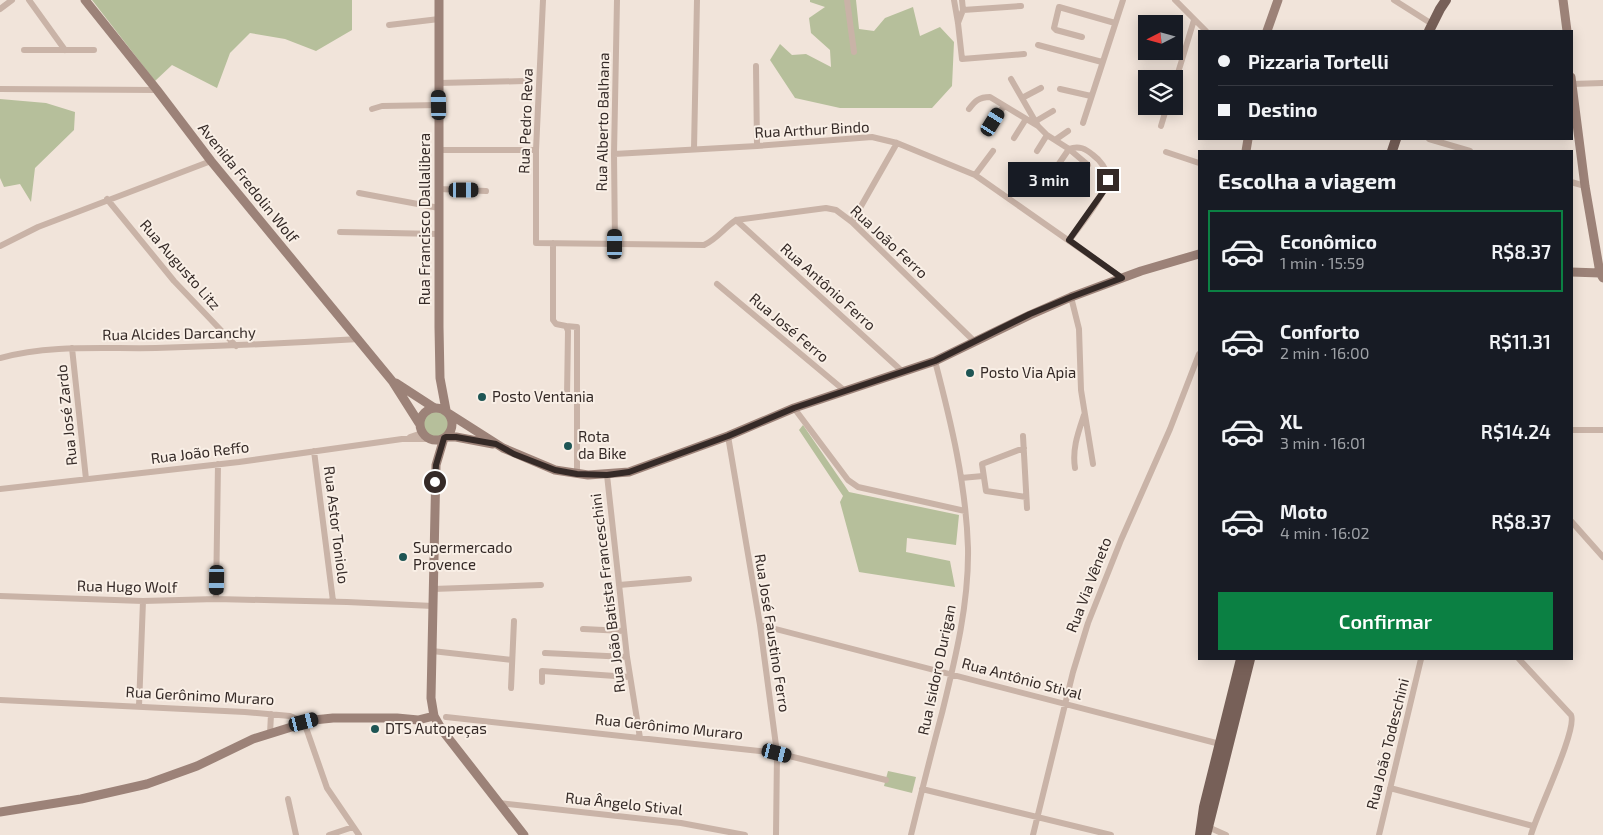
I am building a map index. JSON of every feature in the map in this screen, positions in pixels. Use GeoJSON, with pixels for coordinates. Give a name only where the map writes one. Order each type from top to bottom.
{"type":"FeatureCollection","features":[{"type":"Feature","properties":{"kind":"main road","name":"Avenida Fredolin Wolf"},"geometry":{"type":"LineString","coordinates":[[85,0],[211,161],[394,382],[419,423]]}},
{"type":"Feature","properties":{"kind":"main road","name":"Rua Francisco Dallalibera"},"geometry":{"type":"LineString","coordinates":[[435,407],[440,378],[439,0]]}},
{"type":"Feature","properties":{"kind":"main road"},"geometry":{"type":"LineString","coordinates":[[1266,30],[1278,0]]}},
{"type":"Feature","properties":{"kind":"main road"},"geometry":{"type":"LineString","coordinates":[[1431,28],[1446,0]]}},
{"type":"Feature","properties":{"kind":"main road"},"geometry":{"type":"LineString","coordinates":[[1563,0],[1567,30]]}},
{"type":"Feature","properties":{"kind":"main road"},"geometry":{"type":"LineString","coordinates":[[1573,88],[1585,186],[1602,275],[1573,272]]}},
{"type":"Feature","properties":{"kind":"main road"},"geometry":{"type":"LineString","coordinates":[[436,465],[426,436],[419,423],[424,413],[435,407],[447,412],[514,454],[555,470],[577,474],[607,475],[629,472],[728,436],[794,408],[935,361],[1030,314],[1071,297],[1122,278],[1198,254]]}},
{"type":"Feature","properties":{"kind":"main road","name":"Rua Francisco Dallalibera"},"geometry":{"type":"LineString","coordinates":[[440,378],[447,412]]}},
{"type":"Feature","properties":{"kind":"main road","name":"Avenida Fredolin Wolf"},"geometry":{"type":"LineString","coordinates":[[394,382],[435,407]]}},
{"type":"Feature","properties":{"kind":"main road"},"geometry":{"type":"LineString","coordinates":[[447,412],[451,417],[452,428],[445,438],[436,465],[431,698],[434,716],[442,730],[524,835]]}},
{"type":"Feature","properties":{"kind":"main road"},"geometry":{"type":"LineString","coordinates":[[426,436],[439,440],[456,437],[496,444]]}},
{"type":"Feature","properties":{"kind":"main road"},"geometry":{"type":"LineString","coordinates":[[1200,835],[1204,806],[1241,660]]}},
{"type":"Feature","properties":{"kind":"main road"},"geometry":{"type":"LineString","coordinates":[[1207,831],[1250,660]]}},
{"type":"Feature","properties":{"kind":"main road","name":"Rua Gerônimo Muraro"},"geometry":{"type":"LineString","coordinates":[[304,722],[333,718],[397,718],[418,714],[434,716]]}},
{"type":"Feature","properties":{"kind":"main road"},"geometry":{"type":"LineString","coordinates":[[0,812],[80,800],[147,784],[187,771],[245,743],[304,722]]}},
{"type":"Feature","properties":{"kind":"street"},"geometry":{"type":"LineString","coordinates":[[0,10],[12,0]]}},
{"type":"Feature","properties":{"kind":"street"},"geometry":{"type":"LineString","coordinates":[[29,0],[65,50]]}},
{"type":"Feature","properties":{"kind":"street","name":"Rua Pedro Reva"},"geometry":{"type":"LineString","coordinates":[[543,0],[536,150],[536,243],[552,243]]}},
{"type":"Feature","properties":{"kind":"street","name":"Rua Alberto Balhana"},"geometry":{"type":"LineString","coordinates":[[615,244],[614,154],[617,0]]}},
{"type":"Feature","properties":{"kind":"street"},"geometry":{"type":"LineString","coordinates":[[694,149],[697,0]]}},
{"type":"Feature","properties":{"kind":"street"},"geometry":{"type":"LineString","coordinates":[[848,0],[854,52]]}},
{"type":"Feature","properties":{"kind":"street"},"geometry":{"type":"LineString","coordinates":[[954,0],[962,60],[1024,54]]}},
{"type":"Feature","properties":{"kind":"street"},"geometry":{"type":"LineString","coordinates":[[958,23],[963,10],[962,0]]}},
{"type":"Feature","properties":{"kind":"street"},"geometry":{"type":"LineString","coordinates":[[1083,122],[1122,0]]}},
{"type":"Feature","properties":{"kind":"street"},"geometry":{"type":"LineString","coordinates":[[1175,0],[1205,30]]}},
{"type":"Feature","properties":{"kind":"street"},"geometry":{"type":"LineString","coordinates":[[1394,0],[1431,28]]}},
{"type":"Feature","properties":{"kind":"street"},"geometry":{"type":"LineString","coordinates":[[963,10],[1021,6]]}},
{"type":"Feature","properties":{"kind":"street"},"geometry":{"type":"LineString","coordinates":[[1082,37],[1054,28],[1059,7],[1115,23]]}},
{"type":"Feature","properties":{"kind":"street"},"geometry":{"type":"LineString","coordinates":[[389,25],[439,19]]}},
{"type":"Feature","properties":{"kind":"street"},"geometry":{"type":"LineString","coordinates":[[1179,70],[1194,20]]}},
{"type":"Feature","properties":{"kind":"street"},"geometry":{"type":"LineString","coordinates":[[1038,45],[1102,62]]}},
{"type":"Feature","properties":{"kind":"street"},"geometry":{"type":"LineString","coordinates":[[24,50],[94,50]]}},
{"type":"Feature","properties":{"kind":"street"},"geometry":{"type":"LineString","coordinates":[[756,66],[757,146]]}},
{"type":"Feature","properties":{"kind":"street"},"geometry":{"type":"LineString","coordinates":[[439,83],[524,80]]}},
{"type":"Feature","properties":{"kind":"street"},"geometry":{"type":"LineString","coordinates":[[1011,80],[1037,124],[1047,135],[1069,149],[1088,165],[1075,184]]}},
{"type":"Feature","properties":{"kind":"street"},"geometry":{"type":"LineString","coordinates":[[1573,80],[1603,83]]}},
{"type":"Feature","properties":{"kind":"street"},"geometry":{"type":"LineString","coordinates":[[1022,98],[1041,88]]}},
{"type":"Feature","properties":{"kind":"street"},"geometry":{"type":"LineString","coordinates":[[0,89],[157,90]]}},
{"type":"Feature","properties":{"kind":"street"},"geometry":{"type":"LineString","coordinates":[[1060,89],[1091,96]]}},
{"type":"Feature","properties":{"kind":"street"},"geometry":{"type":"LineString","coordinates":[[969,109],[974,102],[982,97],[990,97],[1037,124]]}},
{"type":"Feature","properties":{"kind":"street"},"geometry":{"type":"LineString","coordinates":[[372,109],[382,106],[439,105]]}},
{"type":"Feature","properties":{"kind":"street"},"geometry":{"type":"LineString","coordinates":[[993,122],[1004,106]]}},
{"type":"Feature","properties":{"kind":"street"},"geometry":{"type":"LineString","coordinates":[[1037,124],[1054,110]]}},
{"type":"Feature","properties":{"kind":"street"},"geometry":{"type":"LineString","coordinates":[[1161,126],[1165,115]]}},
{"type":"Feature","properties":{"kind":"street"},"geometry":{"type":"LineString","coordinates":[[1014,138],[1026,119]]}},
{"type":"Feature","properties":{"kind":"street"},"geometry":{"type":"LineString","coordinates":[[1055,140],[1068,131]]}},
{"type":"Feature","properties":{"kind":"street"},"geometry":{"type":"LineString","coordinates":[[1037,150],[1047,135]]}},
{"type":"Feature","properties":{"kind":"street","name":"Rua Arthur Bindo"},"geometry":{"type":"LineString","coordinates":[[614,154],[872,137],[896,142],[975,175],[1122,278]]}},
{"type":"Feature","properties":{"kind":"street"},"geometry":{"type":"LineString","coordinates":[[1432,140],[1466,150]]}},
{"type":"Feature","properties":{"kind":"street"},"geometry":{"type":"LineString","coordinates":[[852,222],[896,142]]}},
{"type":"Feature","properties":{"kind":"street"},"geometry":{"type":"LineString","coordinates":[[1058,166],[1069,149],[1076,147],[1085,148],[1099,159],[1108,180],[1103,192],[1069,240]]}},
{"type":"Feature","properties":{"kind":"street"},"geometry":{"type":"LineString","coordinates":[[439,150],[536,150]]}},
{"type":"Feature","properties":{"kind":"street"},"geometry":{"type":"LineString","coordinates":[[975,175],[993,151]]}},
{"type":"Feature","properties":{"kind":"street"},"geometry":{"type":"LineString","coordinates":[[1166,152],[1198,163]]}},
{"type":"Feature","properties":{"kind":"street"},"geometry":{"type":"LineString","coordinates":[[0,246],[34,228],[211,161]]}},
{"type":"Feature","properties":{"kind":"street"},"geometry":{"type":"LineString","coordinates":[[1573,183],[1585,186]]}},
{"type":"Feature","properties":{"kind":"street"},"geometry":{"type":"LineString","coordinates":[[439,189],[486,191]]}},
{"type":"Feature","properties":{"kind":"street"},"geometry":{"type":"LineString","coordinates":[[359,193],[439,208]]}},
{"type":"Feature","properties":{"kind":"street","name":"Rua Augusto Litz"},"geometry":{"type":"LineString","coordinates":[[107,199],[174,280],[236,346]]}},
{"type":"Feature","properties":{"kind":"street","name":"Rua João Ferro"},"geometry":{"type":"LineString","coordinates":[[736,220],[826,208],[836,210],[852,222],[975,342]]}},
{"type":"Feature","properties":{"kind":"street"},"geometry":{"type":"LineString","coordinates":[[577,474],[577,327],[556,324],[553,320],[552,243],[704,245],[713,241],[726,226],[736,220]]}},
{"type":"Feature","properties":{"kind":"street","name":"Rua Antônio Ferro"},"geometry":{"type":"LineString","coordinates":[[736,220],[903,372]]}},
{"type":"Feature","properties":{"kind":"street"},"geometry":{"type":"LineString","coordinates":[[340,232],[439,234]]}},
{"type":"Feature","properties":{"kind":"street","name":"Rua José Ferro"},"geometry":{"type":"LineString","coordinates":[[717,284],[845,391]]}},
{"type":"Feature","properties":{"kind":"street"},"geometry":{"type":"LineString","coordinates":[[1071,297],[1079,329],[1081,390],[1094,464]]}},
{"type":"Feature","properties":{"kind":"street"},"geometry":{"type":"LineString","coordinates":[[566,326],[568,330],[567,396]]}},
{"type":"Feature","properties":{"kind":"street","name":"Rua Alcides Darcanchy"},"geometry":{"type":"LineString","coordinates":[[0,358],[72,348],[236,346],[359,339]]}},
{"type":"Feature","properties":{"kind":"street","name":"Rua José Zardo"},"geometry":{"type":"LineString","coordinates":[[72,348],[86,479]]}},
{"type":"Feature","properties":{"kind":"street","name":"Rua Via Vêneto"},"geometry":{"type":"LineString","coordinates":[[1033,835],[1065,704],[1088,623],[1118,547],[1170,429],[1198,357]]}},
{"type":"Feature","properties":{"kind":"street","name":"Rua Isidoro Durigan"},"geometry":{"type":"LineString","coordinates":[[911,835],[952,674],[962,619],[967,571],[968,548],[961,478],[954,437],[935,361]]}},
{"type":"Feature","properties":{"kind":"street"},"geometry":{"type":"LineString","coordinates":[[794,408],[848,480],[858,487],[965,511]]}},
{"type":"Feature","properties":{"kind":"street"},"geometry":{"type":"LineString","coordinates":[[1074,468],[1073,455],[1084,414]]}},
{"type":"Feature","properties":{"kind":"street"},"geometry":{"type":"LineString","coordinates":[[1573,430],[1603,430]]}},
{"type":"Feature","properties":{"kind":"street","name":"Rua João Reffo"},"geometry":{"type":"LineString","coordinates":[[0,489],[218,464],[426,436]]}},
{"type":"Feature","properties":{"kind":"street","name":"Rua José Faustino Ferro"},"geometry":{"type":"LineString","coordinates":[[728,436],[760,625],[777,753],[776,835]]}},
{"type":"Feature","properties":{"kind":"street"},"geometry":{"type":"LineString","coordinates":[[1024,436],[1027,508]]}},
{"type":"Feature","properties":{"kind":"street"},"geometry":{"type":"LineString","coordinates":[[1024,448],[982,464],[986,491],[1026,497]]}},
{"type":"Feature","properties":{"kind":"street","name":"Rua Astor Toniolo"},"geometry":{"type":"LineString","coordinates":[[314,451],[333,601]]}},
{"type":"Feature","properties":{"kind":"street"},"geometry":{"type":"LineString","coordinates":[[216,600],[218,464]]}},
{"type":"Feature","properties":{"kind":"street","name":"Rua João Batista Franceschini"},"geometry":{"type":"LineString","coordinates":[[607,475],[627,657],[640,738]]}},
{"type":"Feature","properties":{"kind":"street"},"geometry":{"type":"LineString","coordinates":[[961,478],[983,476]]}},
{"type":"Feature","properties":{"kind":"street"},"geometry":{"type":"LineString","coordinates":[[1573,524],[1603,557]]}},
{"type":"Feature","properties":{"kind":"street"},"geometry":{"type":"LineString","coordinates":[[619,585],[689,579]]}},
{"type":"Feature","properties":{"kind":"street"},"geometry":{"type":"LineString","coordinates":[[433,589],[541,585]]}},
{"type":"Feature","properties":{"kind":"street","name":"Rua Hugo Wolf"},"geometry":{"type":"LineString","coordinates":[[0,596],[143,601],[333,601],[433,606]]}},
{"type":"Feature","properties":{"kind":"street"},"geometry":{"type":"LineString","coordinates":[[139,706],[143,601]]}},
{"type":"Feature","properties":{"kind":"street"},"geometry":{"type":"LineString","coordinates":[[511,688],[514,621]]}},
{"type":"Feature","properties":{"kind":"street","name":"Rua Antônio Stival"},"geometry":{"type":"LineString","coordinates":[[760,625],[1220,744]]}},
{"type":"Feature","properties":{"kind":"street"},"geometry":{"type":"LineString","coordinates":[[583,629],[624,631]]}},
{"type":"Feature","properties":{"kind":"street"},"geometry":{"type":"LineString","coordinates":[[432,651],[512,660]]}},
{"type":"Feature","properties":{"kind":"street"},"geometry":{"type":"LineString","coordinates":[[546,653],[627,657]]}},
{"type":"Feature","properties":{"kind":"street","name":"Rua João Todeschini"},"geometry":{"type":"LineString","coordinates":[[1379,835],[1421,660]]}},
{"type":"Feature","properties":{"kind":"street"},"geometry":{"type":"LineString","coordinates":[[1520,660],[1571,715],[1573,721],[1531,835]]}},
{"type":"Feature","properties":{"kind":"street"},"geometry":{"type":"LineString","coordinates":[[542,682],[542,671],[630,677]]}},
{"type":"Feature","properties":{"kind":"street","name":"Rua Gerônimo Muraro"},"geometry":{"type":"LineString","coordinates":[[0,700],[271,714],[295,717],[304,722]]}},
{"type":"Feature","properties":{"kind":"street"},"geometry":{"type":"LineString","coordinates":[[270,734],[271,714]]}},
{"type":"Feature","properties":{"kind":"street","name":"Rua Gerônimo Muraro"},"geometry":{"type":"LineString","coordinates":[[446,717],[777,753],[886,780]]}},
{"type":"Feature","properties":{"kind":"street"},"geometry":{"type":"LineString","coordinates":[[304,722],[327,788],[360,835]]}},
{"type":"Feature","properties":{"kind":"street"},"geometry":{"type":"LineString","coordinates":[[1390,788],[1533,826]]}},
{"type":"Feature","properties":{"kind":"street"},"geometry":{"type":"LineString","coordinates":[[922,789],[1111,835]]}},
{"type":"Feature","properties":{"kind":"street"},"geometry":{"type":"LineString","coordinates":[[288,799],[296,835]]}},
{"type":"Feature","properties":{"kind":"street","name":"Rua Ângelo Stival"},"geometry":{"type":"LineString","coordinates":[[499,803],[681,823],[745,835]]}},
{"type":"Feature","properties":{"kind":"street"},"geometry":{"type":"LineString","coordinates":[[329,835],[353,827]]}},
{"type":"Feature","properties":{"kind":"street"},"geometry":{"type":"LineString","coordinates":[[1207,831],[1226,835]]}},
{"type":"Feature","properties":{"kind":"green space"},"geometry":{"type":"Polygon","coordinates":[[[92,0],[352,0],[352,30],[316,51],[285,39],[250,33],[230,53],[217,88],[172,65],[155,81],[92,0]]]}},
{"type":"Feature","properties":{"kind":"green space"},"geometry":{"type":"Polygon","coordinates":[[[810,0],[856,0],[859,29],[874,31],[885,18],[913,7],[920,36],[940,27],[954,42],[952,86],[932,108],[840,108],[795,98],[770,60],[780,44],[792,55],[806,54],[831,67],[830,50],[811,33],[809,18],[825,7],[810,2],[810,0]]]}},
{"type":"Feature","properties":{"kind":"green space"},"geometry":{"type":"Polygon","coordinates":[[[0,99],[46,103],[75,112],[74,130],[35,168],[31,202],[20,184],[4,187],[0,178],[0,99]]]}},
{"type":"Feature","properties":{"kind":"green space"},"geometry":{"type":"Polygon","coordinates":[[[436,410],[446,414],[450,424],[446,434],[436,438],[426,434],[422,424],[426,414],[436,410]]]}},
{"type":"Feature","properties":{"kind":"green space"},"geometry":{"type":"Polygon","coordinates":[[[803,425],[849,492],[959,515],[956,545],[907,538],[906,552],[950,561],[955,587],[859,572],[840,502],[843,496],[799,430],[803,425]]]}},
{"type":"Feature","properties":{"kind":"green space"},"geometry":{"type":"Polygon","coordinates":[[[888,771],[916,777],[912,793],[884,786],[888,771]]]}},
{"type":"Feature","properties":{"kind":"place","name":"Posto Via Apia"},"geometry":{"type":"Point","coordinates":[970,373]}},
{"type":"Feature","properties":{"kind":"place","name":"Posto Ventania"},"geometry":{"type":"Point","coordinates":[482,397]}},
{"type":"Feature","properties":{"kind":"place","name":"Rota da Bike"},"geometry":{"type":"Point","coordinates":[568,446]}},
{"type":"Feature","properties":{"kind":"place","name":"Supermercado Provence"},"geometry":{"type":"Point","coordinates":[403,557]}},
{"type":"Feature","properties":{"kind":"place","name":"DTS Autopeças"},"geometry":{"type":"Point","coordinates":[375,729]}},
{"type":"Feature","properties":{"kind":"route"},"geometry":{"type":"LineString","coordinates":[[435,482],[438,456],[446,437],[496,444],[514,454],[555,470],[588,476],[629,472],[728,436],[794,408],[935,361],[1030,314],[1122,278],[1069,240],[1090,212],[1103,192],[1108,180]]}}]}
